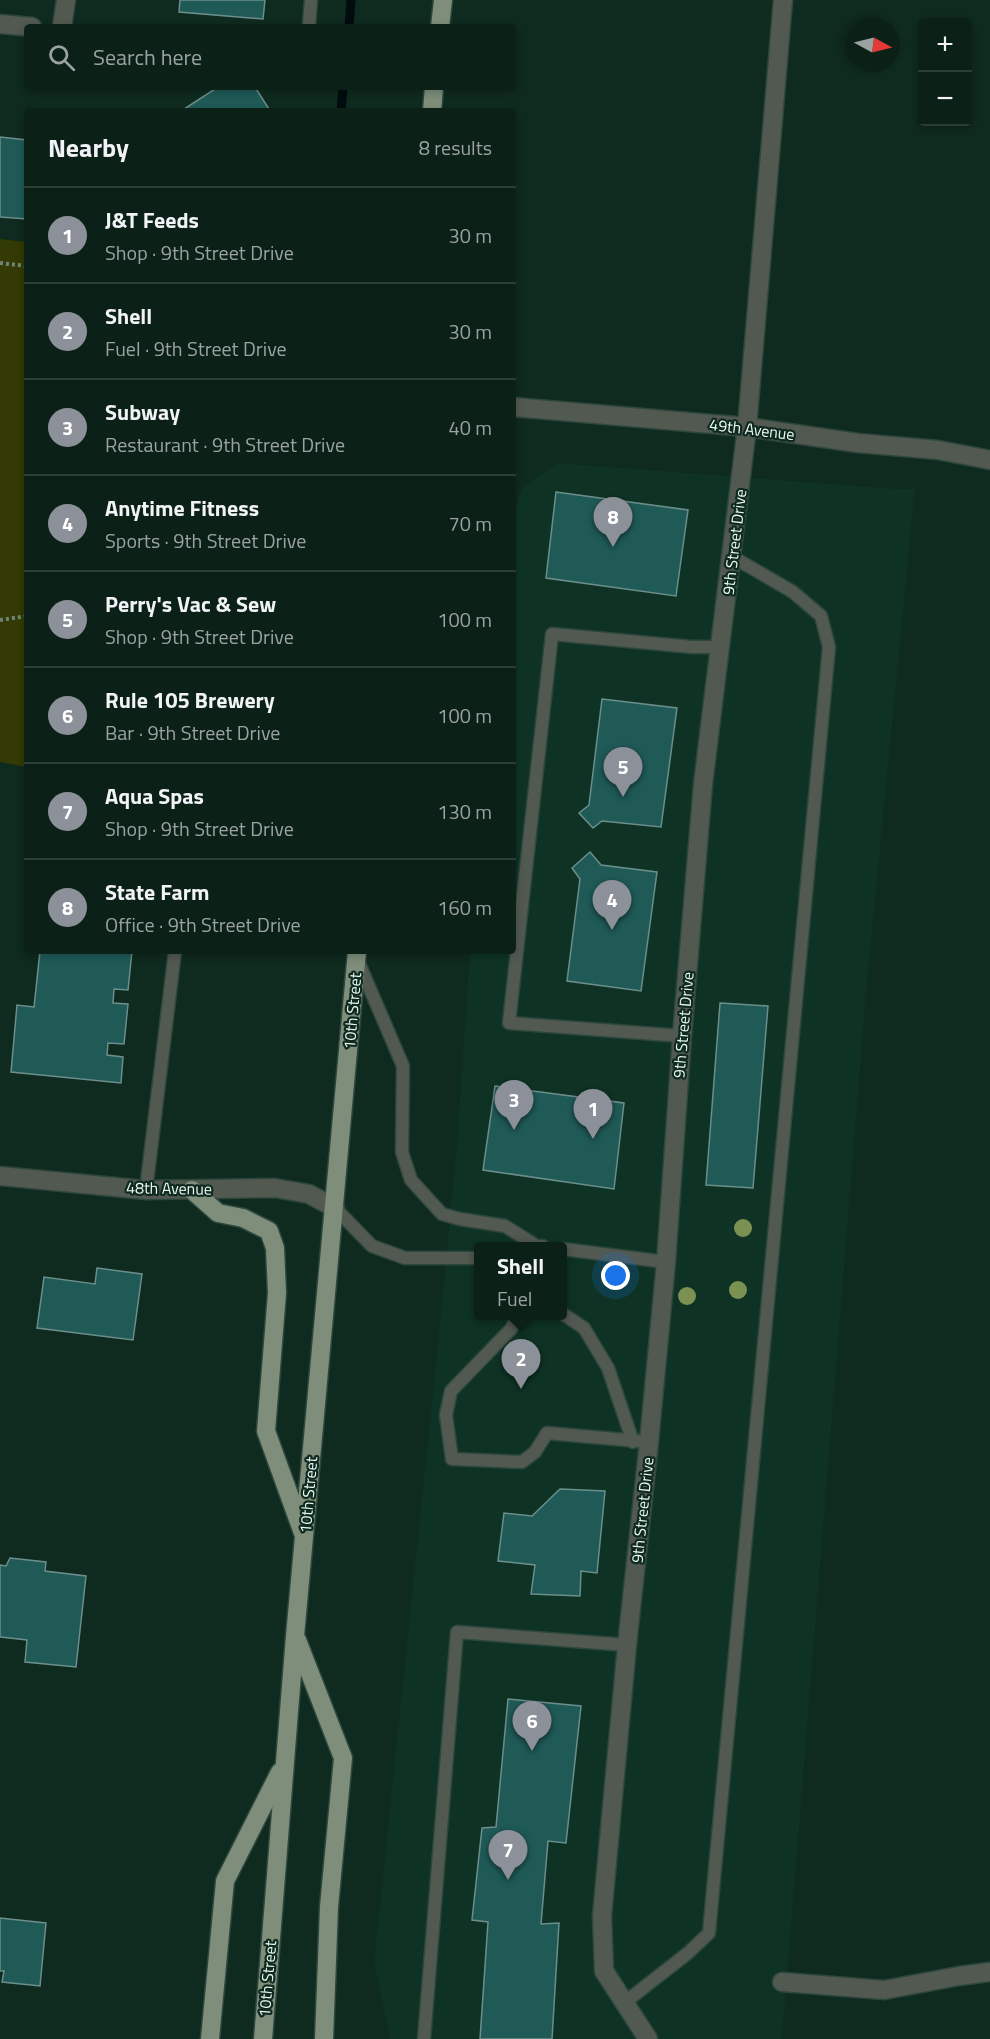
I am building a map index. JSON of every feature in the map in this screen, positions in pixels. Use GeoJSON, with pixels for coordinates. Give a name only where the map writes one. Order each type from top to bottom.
{"type":"FeatureCollection","features":[{"type":"Feature","properties":{"kind":"main road"},"geometry":{"type":"LineString","coordinates":[[440,24],[443,0]]}},
{"type":"Feature","properties":{"kind":"main road"},"geometry":{"type":"LineString","coordinates":[[432,108],[434,90]]}},
{"type":"Feature","properties":{"kind":"main road","name":"10th Street"},"geometry":{"type":"LineString","coordinates":[[263,2039],[295,1636],[357,955]]}},
{"type":"Feature","properties":{"kind":"main road"},"geometry":{"type":"LineString","coordinates":[[192,1190],[218,1213],[243,1218],[269,1231],[275,1248],[277,1293],[266,1431],[304,1538]]}},
{"type":"Feature","properties":{"kind":"main road"},"geometry":{"type":"LineString","coordinates":[[295,1636],[343,1758],[328,1907],[324,2039]]}},
{"type":"Feature","properties":{"kind":"main road"},"geometry":{"type":"LineString","coordinates":[[210,2039],[225,1881],[285,1762]]}},
{"type":"Feature","properties":{"kind":"street"},"geometry":{"type":"LineString","coordinates":[[62,24],[66,0]]}},
{"type":"Feature","properties":{"kind":"street","name":"9th Street Drive"},"geometry":{"type":"LineString","coordinates":[[648,2039],[604,1971],[602,1916],[627,1645],[641,1442],[666,1262],[681,1036],[704,784],[747,427],[783,0]]}},
{"type":"Feature","properties":{"kind":"street"},"geometry":{"type":"LineString","coordinates":[[0,24],[24,26]]}},
{"type":"Feature","properties":{"kind":"street","name":"49th Avenue"},"geometry":{"type":"LineString","coordinates":[[516,407],[747,427],[938,450],[990,460]]}},
{"type":"Feature","properties":{"kind":"street","name":"48th Avenue"},"geometry":{"type":"LineString","coordinates":[[0,1176],[146,1190],[275,1188],[309,1194],[335,1209]]}},
{"type":"Feature","properties":{"kind":"street"},"geometry":{"type":"LineString","coordinates":[[782,1982],[884,1990],[990,1972]]}},
{"type":"Feature","properties":{"kind":"lane"},"geometry":{"type":"LineString","coordinates":[[309,24],[311,0]]}},
{"type":"Feature","properties":{"kind":"lane"},"geometry":{"type":"LineString","coordinates":[[624,2003],[688,1953],[709,1933],[829,647],[821,616],[793,592],[731,556]]}},
{"type":"Feature","properties":{"kind":"lane"},"geometry":{"type":"LineString","coordinates":[[681,1036],[509,1023],[552,634],[692,647],[721,647]]}},
{"type":"Feature","properties":{"kind":"lane"},"geometry":{"type":"LineString","coordinates":[[146,1190],[175,954]]}},
{"type":"Feature","properties":{"kind":"lane"},"geometry":{"type":"LineString","coordinates":[[357,955],[403,1066],[402,1152],[411,1180],[442,1214],[460,1220],[505,1226],[531,1242]]}},
{"type":"Feature","properties":{"kind":"lane"},"geometry":{"type":"LineString","coordinates":[[335,1209],[372,1246],[405,1258],[474,1258]]}},
{"type":"Feature","properties":{"kind":"lane"},"geometry":{"type":"LineString","coordinates":[[567,1250],[666,1262]]}},
{"type":"Feature","properties":{"kind":"lane"},"geometry":{"type":"LineString","coordinates":[[516,1320],[512,1329],[451,1392],[446,1415],[452,1459],[522,1462],[535,1452],[546,1433],[641,1442],[608,1368],[584,1328],[567,1317]]}},
{"type":"Feature","properties":{"kind":"lane"},"geometry":{"type":"LineString","coordinates":[[424,2039],[458,1632],[627,1645]]}},
{"type":"Feature","properties":{"kind":"path"},"geometry":{"type":"LineString","coordinates":[[0,263],[24,266]]}},
{"type":"Feature","properties":{"kind":"path"},"geometry":{"type":"LineString","coordinates":[[0,620],[24,616]]}},
{"type":"Feature","properties":{"kind":"shaded area"},"geometry":{"type":"Polygon","coordinates":[[[557,463],[915,489],[867,982],[782,2039],[390,2039],[374,1962],[438,1344],[457,1144],[470,954],[516,954],[516,509],[521,489],[557,463]]]}},
{"type":"Feature","properties":{"kind":"green space"},"geometry":{"type":"Polygon","coordinates":[[[0,239],[24,242],[24,766],[0,762],[0,239]]]}},
{"type":"Feature","properties":{"kind":"building"},"geometry":{"type":"Polygon","coordinates":[[[180,0],[265,0],[263,19],[179,12],[180,0]]]}},
{"type":"Feature","properties":{"kind":"building"},"geometry":{"type":"Polygon","coordinates":[[[213,90],[257,90],[268,108],[186,108],[213,90]]]}},
{"type":"Feature","properties":{"kind":"building"},"geometry":{"type":"Polygon","coordinates":[[[0,137],[24,140],[24,219],[0,217],[0,137]]]}},
{"type":"Feature","properties":{"kind":"building"},"geometry":{"type":"Polygon","coordinates":[[[556,492],[688,510],[676,596],[546,578],[556,492]]]}},
{"type":"Feature","properties":{"kind":"building"},"geometry":{"type":"Polygon","coordinates":[[[602,699],[677,708],[661,827],[602,821],[593,828],[579,813],[589,805],[602,699]]]}},
{"type":"Feature","properties":{"kind":"building"},"geometry":{"type":"Polygon","coordinates":[[[590,852],[601,865],[657,872],[641,991],[567,981],[580,879],[572,868],[590,852]]]}},
{"type":"Feature","properties":{"kind":"building"},"geometry":{"type":"Polygon","coordinates":[[[40,954],[132,954],[128,990],[114,989],[113,1003],[128,1004],[124,1044],[108,1043],[107,1055],[123,1057],[121,1083],[11,1072],[17,1005],[34,1007],[40,954]]]}},
{"type":"Feature","properties":{"kind":"building"},"geometry":{"type":"Polygon","coordinates":[[[720,1003],[768,1006],[753,1188],[706,1185],[720,1003]]]}},
{"type":"Feature","properties":{"kind":"building"},"geometry":{"type":"Polygon","coordinates":[[[495,1086],[624,1103],[614,1189],[483,1170],[495,1086]]]}},
{"type":"Feature","properties":{"kind":"building"},"geometry":{"type":"Polygon","coordinates":[[[97,1268],[142,1274],[133,1340],[37,1328],[44,1277],[95,1284],[97,1268]]]}},
{"type":"Feature","properties":{"kind":"building"},"geometry":{"type":"Polygon","coordinates":[[[560,1489],[605,1491],[597,1573],[581,1571],[580,1596],[531,1594],[535,1565],[498,1561],[504,1513],[532,1516],[560,1489]]]}},
{"type":"Feature","properties":{"kind":"building"},"geometry":{"type":"Polygon","coordinates":[[[10,1558],[46,1562],[45,1571],[86,1576],[76,1667],[25,1662],[27,1640],[0,1637],[0,1565],[6,1566],[10,1558]]]}},
{"type":"Feature","properties":{"kind":"building"},"geometry":{"type":"Polygon","coordinates":[[[508,1699],[581,1706],[566,1843],[548,1841],[541,1924],[559,1923],[552,2039],[480,2039],[488,1922],[472,1920],[482,1828],[496,1827],[508,1699]]]}},
{"type":"Feature","properties":{"kind":"building"},"geometry":{"type":"Polygon","coordinates":[[[0,1918],[46,1923],[40,1986],[2,1982],[4,1971],[0,1971],[0,1918]]]}},
{"type":"Feature","properties":{"kind":"waterway"},"geometry":{"type":"LineString","coordinates":[[349,24],[351,0]]}},
{"type":"Feature","properties":{"kind":"waterway"},"geometry":{"type":"LineString","coordinates":[[341,108],[343,90]]}},
{"type":"Feature","properties":{"kind":"place","name":"State Farm"},"geometry":{"type":"Point","coordinates":[613,547]}},
{"type":"Feature","properties":{"kind":"place","name":"Perry's Vac & Sew"},"geometry":{"type":"Point","coordinates":[623,797]}},
{"type":"Feature","properties":{"kind":"place","name":"Anytime Fitness"},"geometry":{"type":"Point","coordinates":[612,930]}},
{"type":"Feature","properties":{"kind":"place","name":"Subway"},"geometry":{"type":"Point","coordinates":[514,1130]}},
{"type":"Feature","properties":{"kind":"place","name":"J&T Feeds"},"geometry":{"type":"Point","coordinates":[593,1139]}},
{"type":"Feature","properties":{"kind":"place","name":"Shell"},"geometry":{"type":"Point","coordinates":[521,1389]}},
{"type":"Feature","properties":{"kind":"place","name":"Rule 105 Brewery"},"geometry":{"type":"Point","coordinates":[532,1751]}},
{"type":"Feature","properties":{"kind":"place","name":"Aqua Spas"},"geometry":{"type":"Point","coordinates":[508,1880]}}]}
